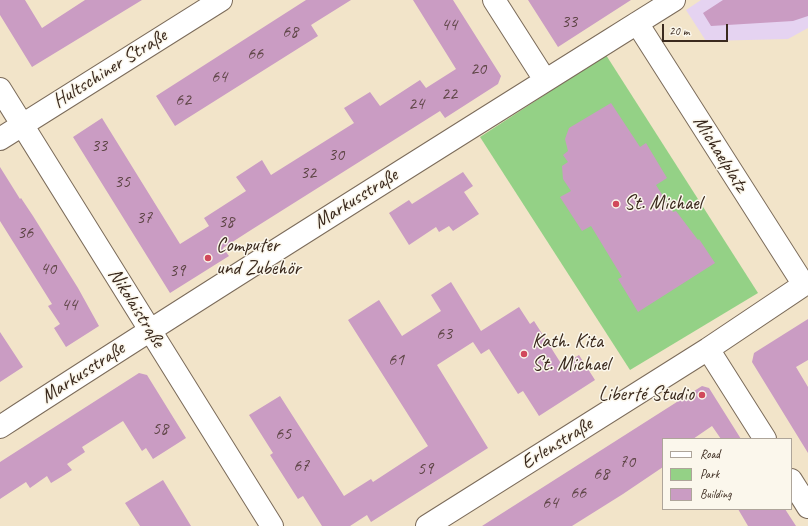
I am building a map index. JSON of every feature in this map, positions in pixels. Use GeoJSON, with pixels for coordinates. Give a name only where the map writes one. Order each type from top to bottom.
{"type":"FeatureCollection","features":[{"type":"Feature","properties":{"kind":"street","name":"Hultschiner Straße"},"geometry":{"type":"LineString","coordinates":[[0,139],[221,0]]}},
{"type":"Feature","properties":{"kind":"street"},"geometry":{"type":"LineString","coordinates":[[494,0],[545,80]]}},
{"type":"Feature","properties":{"kind":"street","name":"Markusstraße"},"geometry":{"type":"LineString","coordinates":[[0,427],[149,330],[674,0]]}},
{"type":"Feature","properties":{"kind":"street","name":"Michaelplatz"},"geometry":{"type":"LineString","coordinates":[[638,23],[777,245],[806,283]]}},
{"type":"Feature","properties":{"kind":"street","name":"Nikolaistraße"},"geometry":{"type":"LineString","coordinates":[[0,88],[272,526]]}},
{"type":"Feature","properties":{"kind":"street","name":"Erlenstraße"},"geometry":{"type":"LineString","coordinates":[[427,526],[708,348],[806,283]]}},
{"type":"Feature","properties":{"kind":"street"},"geometry":{"type":"LineString","coordinates":[[708,348],[764,438]]}},
{"type":"Feature","properties":{"kind":"street"},"geometry":{"type":"LineString","coordinates":[[792,482],[808,507]]}},
{"type":"Feature","properties":{"kind":"shaded area"},"geometry":{"type":"Polygon","coordinates":[[[701,0],[808,0],[808,28],[788,39],[706,41],[686,10],[701,0]]]}},
{"type":"Feature","properties":{"kind":"green space"},"geometry":{"type":"Polygon","coordinates":[[[606,55],[758,293],[630,370],[480,137],[606,55]]]}},
{"type":"Feature","properties":{"kind":"building"},"geometry":{"type":"Polygon","coordinates":[[[0,0],[25,0],[42,28],[85,0],[142,0],[32,67],[0,15],[0,0]]]}},
{"type":"Feature","properties":{"kind":"building"},"geometry":{"type":"Polygon","coordinates":[[[306,0],[351,0],[311,25],[318,36],[175,126],[156,96],[306,0]]]}},
{"type":"Feature","properties":{"kind":"building"},"geometry":{"type":"Polygon","coordinates":[[[413,0],[453,0],[501,76],[498,84],[445,118],[440,111],[251,230],[223,248],[229,256],[170,293],[73,137],[102,118],[180,244],[209,226],[204,218],[246,191],[236,177],[262,160],[271,175],[354,123],[344,108],[370,92],[380,106],[420,80],[426,88],[456,69],[413,0]]]}},
{"type":"Feature","properties":{"kind":"building"},"geometry":{"type":"Polygon","coordinates":[[[528,0],[631,0],[558,47],[528,0]]]}},
{"type":"Feature","properties":{"kind":"building"},"geometry":{"type":"Polygon","coordinates":[[[723,0],[808,0],[808,16],[793,21],[711,26],[703,13],[723,0]]]}},
{"type":"Feature","properties":{"kind":"building","name":"St. Michael"},"geometry":{"type":"Polygon","coordinates":[[[611,103],[640,147],[646,143],[667,178],[656,185],[673,212],[676,211],[698,240],[699,239],[715,263],[638,312],[618,279],[622,277],[591,226],[582,231],[560,197],[571,191],[563,179],[562,166],[568,162],[563,155],[568,151],[565,139],[569,128],[611,103]]]}},
{"type":"Feature","properties":{"kind":"building"},"geometry":{"type":"Polygon","coordinates":[[[0,167],[78,288],[99,326],[66,347],[54,328],[60,324],[48,306],[52,304],[0,221],[0,167]]]}},
{"type":"Feature","properties":{"kind":"building"},"geometry":{"type":"Polygon","coordinates":[[[463,172],[473,186],[464,192],[479,214],[453,231],[449,226],[439,232],[436,227],[409,245],[389,213],[409,200],[412,204],[463,172]]]}},
{"type":"Feature","properties":{"kind":"building"},"geometry":{"type":"Polygon","coordinates":[[[451,282],[481,331],[519,307],[530,324],[534,321],[562,365],[579,355],[595,380],[539,416],[523,391],[518,394],[489,349],[481,354],[473,342],[437,365],[488,448],[371,522],[367,515],[350,526],[322,526],[303,496],[298,499],[270,455],[273,453],[249,415],[280,396],[344,496],[371,479],[373,482],[428,446],[348,320],[379,300],[402,336],[441,311],[431,295],[451,282]]]}},
{"type":"Feature","properties":{"kind":"building"},"geometry":{"type":"Polygon","coordinates":[[[808,319],[808,360],[796,367],[808,387],[808,453],[752,362],[754,353],[808,319]]]}},
{"type":"Feature","properties":{"kind":"building"},"geometry":{"type":"Polygon","coordinates":[[[0,332],[23,367],[0,382],[0,332]]]}},
{"type":"Feature","properties":{"kind":"building"},"geometry":{"type":"Polygon","coordinates":[[[139,373],[147,375],[186,438],[153,459],[146,448],[142,451],[123,421],[82,447],[85,452],[67,464],[72,470],[61,477],[51,483],[47,476],[30,488],[26,482],[0,499],[0,462],[139,373]]]}},
{"type":"Feature","properties":{"kind":"building"},"geometry":{"type":"Polygon","coordinates":[[[702,386],[709,388],[740,438],[720,438],[712,426],[694,438],[662,438],[662,468],[572,526],[482,526],[702,386]]]}},
{"type":"Feature","properties":{"kind":"building"},"geometry":{"type":"Polygon","coordinates":[[[163,480],[191,526],[140,526],[125,503],[163,480]]]}},
{"type":"Feature","properties":{"kind":"building"},"geometry":{"type":"Polygon","coordinates":[[[739,510],[786,510],[796,526],[748,526],[739,510]]]}},
{"type":"Feature","properties":{"kind":"place","name":"St. Michael"},"geometry":{"type":"Point","coordinates":[616,204]}},
{"type":"Feature","properties":{"kind":"place","name":"Computer und Zubehör"},"geometry":{"type":"Point","coordinates":[208,258]}},
{"type":"Feature","properties":{"kind":"place","name":"Kath. Kita St. Michael"},"geometry":{"type":"Point","coordinates":[524,354]}},
{"type":"Feature","properties":{"kind":"place","name":"Liberté Studio"},"geometry":{"type":"Point","coordinates":[702,395]}}]}
